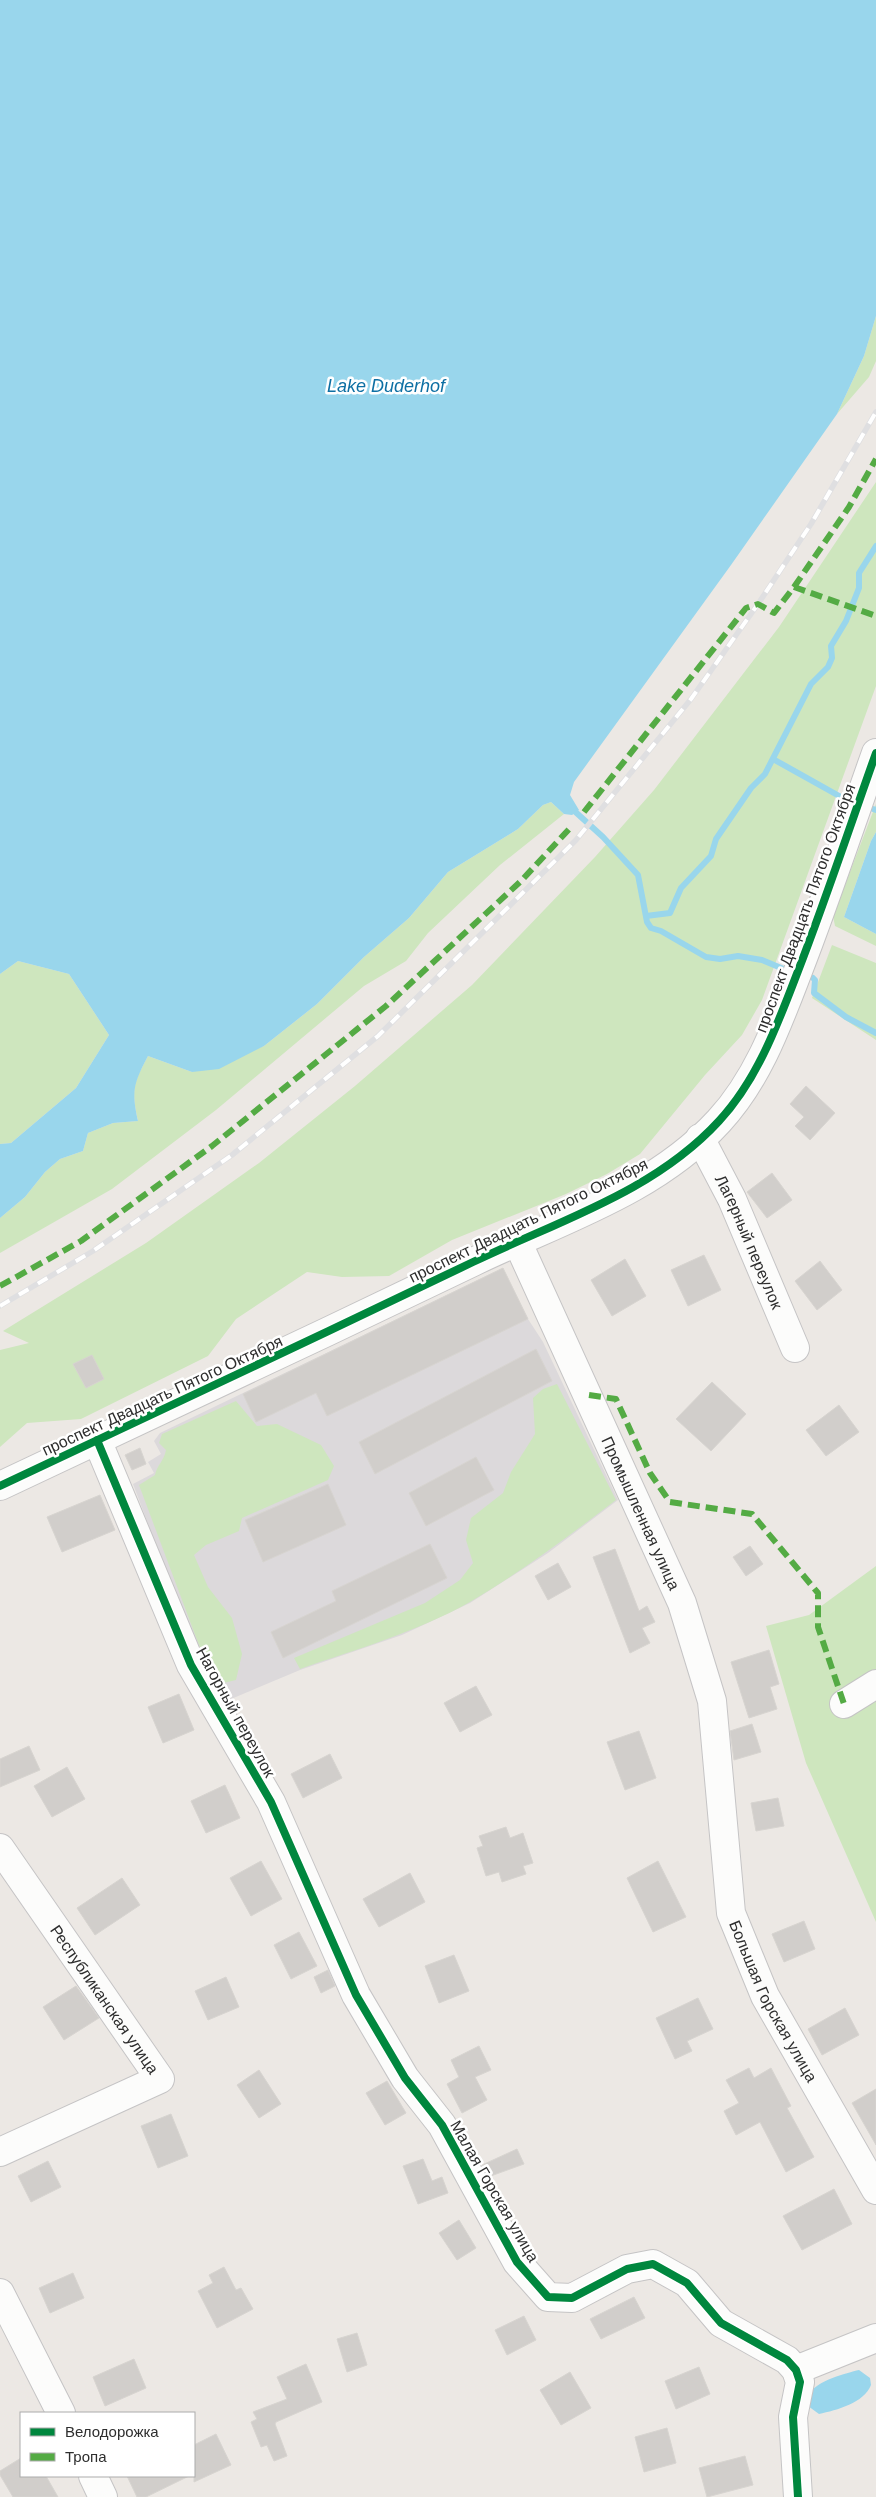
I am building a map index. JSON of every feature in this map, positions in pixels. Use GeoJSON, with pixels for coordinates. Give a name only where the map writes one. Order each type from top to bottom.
{"type":"FeatureCollection","features":[{"type":"Feature","properties":{"kind":"street","name":"проспект Двадцать Пятого Октября"},"geometry":{"type":"LineString","coordinates":[[0,1486],[234,1378],[517,1241],[607,1201],[668,1168],[720,1120],[770,1043],[814,928],[876,753]]}},
{"type":"Feature","properties":{"kind":"street","name":"Лагерный переулок"},"geometry":{"type":"LineString","coordinates":[[700,1138],[732,1199],[795,1348]]}},
{"type":"Feature","properties":{"kind":"street","name":"Промышленная улица"},"geometry":{"type":"LineString","coordinates":[[517,1241],[682,1603],[712,1701],[720,1796]]}},
{"type":"Feature","properties":{"kind":"street","name":"Нагорный переулок"},"geometry":{"type":"LineString","coordinates":[[97,1440],[192,1665],[271,1802],[356,1995]]}},
{"type":"Feature","properties":{"kind":"street"},"geometry":{"type":"LineString","coordinates":[[844,1704],[876,1684]]}},
{"type":"Feature","properties":{"kind":"street","name":"Большая Горская улица"},"geometry":{"type":"LineString","coordinates":[[720,1796],[731,1913],[766,1996],[876,2190]]}},
{"type":"Feature","properties":{"kind":"street","name":"Республиканская улица"},"geometry":{"type":"LineString","coordinates":[[0,1848],[160,2080],[0,2152]]}},
{"type":"Feature","properties":{"kind":"street","name":"Малая Горская улица"},"geometry":{"type":"LineString","coordinates":[[356,1995],[405,2078],[442,2125],[517,2262],[548,2297],[572,2298],[627,2269],[653,2264],[687,2283],[721,2323],[787,2360],[796,2370]]}},
{"type":"Feature","properties":{"kind":"street"},"geometry":{"type":"LineString","coordinates":[[0,2294],[60,2412]]}},
{"type":"Feature","properties":{"kind":"street"},"geometry":{"type":"LineString","coordinates":[[798,2497],[793,2417],[800,2382],[796,2370],[876,2338]]}},
{"type":"Feature","properties":{"kind":"street"},"geometry":{"type":"LineString","coordinates":[[93,2477],[103,2497]]}},
{"type":"Feature","properties":{"kind":"shaded area"},"geometry":{"type":"Polygon","coordinates":[[[503,1268],[528,1319],[543,1342],[618,1500],[548,1553],[470,1603],[402,1635],[300,1670],[224,1702],[194,1645],[133,1484],[154,1473],[148,1462],[161,1454],[154,1441],[160,1433],[503,1268]]]}},
{"type":"Feature","properties":{"kind":"green space"},"geometry":{"type":"Polygon","coordinates":[[[876,316],[876,361],[869,377],[837,414],[864,356],[876,316]]]}},
{"type":"Feature","properties":{"kind":"green space"},"geometry":{"type":"Polygon","coordinates":[[[876,482],[876,686],[762,1000],[742,1035],[705,1075],[640,1154],[607,1174],[566,1194],[452,1240],[389,1276],[342,1277],[307,1272],[236,1319],[208,1356],[81,1419],[27,1423],[0,1447],[0,1350],[29,1343],[3,1331],[146,1243],[259,1163],[355,1086],[472,985],[595,857],[654,790],[779,627],[876,482]]]}},
{"type":"Feature","properties":{"kind":"green space"},"geometry":{"type":"Polygon","coordinates":[[[551,802],[564,814],[500,865],[428,933],[406,961],[364,986],[216,1110],[112,1189],[0,1253],[0,1218],[25,1197],[45,1172],[60,1159],[83,1151],[88,1133],[113,1123],[138,1121],[134,1101],[136,1080],[148,1056],[192,1072],[264,1046],[317,1004],[364,957],[409,918],[448,872],[518,829],[543,805],[551,802]]]}},
{"type":"Feature","properties":{"kind":"green space"},"geometry":{"type":"Polygon","coordinates":[[[876,804],[876,832],[871,841],[844,917],[876,934],[876,946],[835,926],[833,916],[876,804]]]}},
{"type":"Feature","properties":{"kind":"green space"},"geometry":{"type":"Polygon","coordinates":[[[832,945],[876,963],[876,1040],[812,998],[832,945]]]}},
{"type":"Feature","properties":{"kind":"green space"},"geometry":{"type":"Polygon","coordinates":[[[18,961],[69,974],[109,1035],[76,1088],[11,1143],[0,1144],[0,974],[18,961]]]}},
{"type":"Feature","properties":{"kind":"green space"},"geometry":{"type":"Polygon","coordinates":[[[557,1384],[616,1500],[526,1566],[450,1613],[408,1631],[300,1669],[294,1658],[425,1603],[460,1580],[473,1563],[466,1540],[471,1518],[503,1493],[511,1472],[535,1434],[533,1398],[543,1389],[557,1384]]]}},
{"type":"Feature","properties":{"kind":"green space"},"geometry":{"type":"Polygon","coordinates":[[[236,1401],[257,1426],[277,1424],[321,1445],[334,1466],[328,1480],[242,1518],[239,1531],[206,1545],[194,1555],[208,1587],[232,1618],[242,1654],[236,1680],[219,1684],[200,1648],[139,1485],[155,1475],[164,1457],[166,1450],[159,1443],[162,1434],[236,1401]]]}},
{"type":"Feature","properties":{"kind":"green space"},"geometry":{"type":"Polygon","coordinates":[[[876,1566],[876,1922],[806,1763],[766,1626],[809,1615],[876,1566]]]}},
{"type":"Feature","properties":{"kind":"water","name":"Lake Duderhof"},"geometry":{"type":"Polygon","coordinates":[[[0,0],[876,0],[876,316],[864,356],[837,414],[731,565],[574,782],[570,795],[579,810],[572,815],[564,814],[551,802],[543,805],[518,829],[448,872],[409,918],[364,957],[317,1004],[264,1046],[219,1069],[192,1072],[148,1056],[135,1087],[134,1094],[138,1121],[113,1123],[88,1133],[83,1151],[60,1159],[45,1172],[25,1197],[0,1218],[0,1144],[11,1143],[76,1088],[109,1035],[69,974],[18,961],[0,974],[0,0]]]}},
{"type":"Feature","properties":{"kind":"water"},"geometry":{"type":"Polygon","coordinates":[[[876,832],[876,934],[844,917],[871,841],[876,832]]]}},
{"type":"Feature","properties":{"kind":"water"},"geometry":{"type":"Polygon","coordinates":[[[859,2370],[870,2378],[871,2385],[862,2397],[842,2408],[819,2414],[808,2406],[809,2395],[818,2385],[832,2378],[859,2370]]]}},
{"type":"Feature","properties":{"kind":"building"},"geometry":{"type":"Polygon","coordinates":[[[806,1086],[835,1113],[810,1140],[795,1126],[804,1117],[790,1104],[806,1086]]]}},
{"type":"Feature","properties":{"kind":"building"},"geometry":{"type":"Polygon","coordinates":[[[772,1173],[792,1200],[767,1218],[747,1192],[772,1173]]]}},
{"type":"Feature","properties":{"kind":"building"},"geometry":{"type":"Polygon","coordinates":[[[704,1255],[721,1290],[688,1306],[671,1270],[704,1255]]]}},
{"type":"Feature","properties":{"kind":"building"},"geometry":{"type":"Polygon","coordinates":[[[625,1259],[646,1296],[612,1316],[591,1280],[625,1259]]]}},
{"type":"Feature","properties":{"kind":"building"},"geometry":{"type":"Polygon","coordinates":[[[820,1261],[842,1290],[817,1310],[795,1281],[820,1261]]]}},
{"type":"Feature","properties":{"kind":"building"},"geometry":{"type":"Polygon","coordinates":[[[503,1268],[528,1319],[327,1416],[316,1393],[256,1422],[243,1394],[503,1268]]]}},
{"type":"Feature","properties":{"kind":"building"},"geometry":{"type":"Polygon","coordinates":[[[536,1349],[552,1381],[375,1474],[359,1442],[536,1349]]]}},
{"type":"Feature","properties":{"kind":"building"},"geometry":{"type":"Polygon","coordinates":[[[92,1355],[104,1379],[86,1388],[73,1364],[92,1355]]]}},
{"type":"Feature","properties":{"kind":"building"},"geometry":{"type":"Polygon","coordinates":[[[712,1382],[746,1414],[711,1451],[676,1419],[712,1382]]]}},
{"type":"Feature","properties":{"kind":"building"},"geometry":{"type":"Polygon","coordinates":[[[839,1405],[859,1432],[826,1456],[806,1430],[839,1405]]]}},
{"type":"Feature","properties":{"kind":"building"},"geometry":{"type":"Polygon","coordinates":[[[140,1448],[146,1464],[132,1470],[125,1455],[140,1448]]]}},
{"type":"Feature","properties":{"kind":"building"},"geometry":{"type":"Polygon","coordinates":[[[476,1457],[494,1490],[426,1526],[409,1493],[476,1457]]]}},
{"type":"Feature","properties":{"kind":"building"},"geometry":{"type":"Polygon","coordinates":[[[328,1484],[346,1525],[263,1562],[245,1520],[328,1484]]]}},
{"type":"Feature","properties":{"kind":"building"},"geometry":{"type":"Polygon","coordinates":[[[100,1495],[115,1530],[62,1552],[47,1517],[100,1495]]]}},
{"type":"Feature","properties":{"kind":"building"},"geometry":{"type":"Polygon","coordinates":[[[430,1544],[447,1578],[283,1658],[271,1632],[336,1601],[332,1591],[430,1544]]]}},
{"type":"Feature","properties":{"kind":"building"},"geometry":{"type":"Polygon","coordinates":[[[750,1546],[763,1564],[746,1576],[733,1557],[750,1546]]]}},
{"type":"Feature","properties":{"kind":"building"},"geometry":{"type":"Polygon","coordinates":[[[615,1549],[639,1611],[647,1606],[655,1622],[642,1628],[650,1643],[630,1653],[593,1557],[615,1549]]]}},
{"type":"Feature","properties":{"kind":"building"},"geometry":{"type":"Polygon","coordinates":[[[558,1563],[571,1587],[548,1600],[535,1576],[558,1563]]]}},
{"type":"Feature","properties":{"kind":"building"},"geometry":{"type":"Polygon","coordinates":[[[769,1650],[779,1684],[770,1687],[777,1709],[749,1718],[731,1662],[769,1650]]]}},
{"type":"Feature","properties":{"kind":"building"},"geometry":{"type":"Polygon","coordinates":[[[476,1686],[492,1715],[460,1732],[444,1703],[476,1686]]]}},
{"type":"Feature","properties":{"kind":"building"},"geometry":{"type":"Polygon","coordinates":[[[179,1694],[194,1730],[163,1743],[148,1707],[179,1694]]]}},
{"type":"Feature","properties":{"kind":"building"},"geometry":{"type":"Polygon","coordinates":[[[752,1724],[761,1752],[734,1760],[730,1731],[752,1724]]]}},
{"type":"Feature","properties":{"kind":"building"},"geometry":{"type":"Polygon","coordinates":[[[639,1731],[656,1778],[625,1790],[607,1742],[639,1731]]]}},
{"type":"Feature","properties":{"kind":"building"},"geometry":{"type":"Polygon","coordinates":[[[29,1746],[40,1770],[0,1787],[0,1759],[29,1746]]]}},
{"type":"Feature","properties":{"kind":"building"},"geometry":{"type":"Polygon","coordinates":[[[330,1754],[342,1778],[303,1798],[291,1774],[330,1754]]]}},
{"type":"Feature","properties":{"kind":"building"},"geometry":{"type":"Polygon","coordinates":[[[67,1767],[85,1799],[52,1817],[34,1786],[67,1767]]]}},
{"type":"Feature","properties":{"kind":"building"},"geometry":{"type":"Polygon","coordinates":[[[225,1785],[240,1818],[206,1833],[191,1801],[225,1785]]]}},
{"type":"Feature","properties":{"kind":"building"},"geometry":{"type":"Polygon","coordinates":[[[778,1798],[784,1826],[756,1831],[751,1803],[778,1798]]]}},
{"type":"Feature","properties":{"kind":"building"},"geometry":{"type":"Polygon","coordinates":[[[506,1827],[510,1838],[523,1833],[533,1863],[523,1866],[526,1874],[502,1882],[499,1872],[486,1876],[477,1848],[483,1846],[479,1836],[506,1827]]]}},
{"type":"Feature","properties":{"kind":"building"},"geometry":{"type":"Polygon","coordinates":[[[261,1861],[282,1899],[251,1916],[230,1878],[261,1861]]]}},
{"type":"Feature","properties":{"kind":"building"},"geometry":{"type":"Polygon","coordinates":[[[658,1861],[686,1917],[653,1932],[627,1878],[658,1861]]]}},
{"type":"Feature","properties":{"kind":"building"},"geometry":{"type":"Polygon","coordinates":[[[410,1873],[425,1902],[379,1927],[363,1899],[410,1873]]]}},
{"type":"Feature","properties":{"kind":"building"},"geometry":{"type":"Polygon","coordinates":[[[122,1878],[140,1905],[95,1935],[77,1908],[122,1878]]]}},
{"type":"Feature","properties":{"kind":"building"},"geometry":{"type":"Polygon","coordinates":[[[804,1921],[815,1949],[784,1962],[772,1934],[804,1921]]]}},
{"type":"Feature","properties":{"kind":"building"},"geometry":{"type":"Polygon","coordinates":[[[299,1932],[317,1966],[291,1979],[274,1945],[299,1932]]]}},
{"type":"Feature","properties":{"kind":"building"},"geometry":{"type":"Polygon","coordinates":[[[454,1955],[469,1991],[439,2003],[425,1966],[454,1955]]]}},
{"type":"Feature","properties":{"kind":"building"},"geometry":{"type":"Polygon","coordinates":[[[328,1970],[335,1986],[321,1993],[314,1977],[328,1970]]]}},
{"type":"Feature","properties":{"kind":"building"},"geometry":{"type":"Polygon","coordinates":[[[226,1977],[239,2007],[208,2020],[195,1991],[226,1977]]]}},
{"type":"Feature","properties":{"kind":"building"},"geometry":{"type":"Polygon","coordinates":[[[76,1986],[99,2018],[64,2040],[43,2007],[76,1986]]]}},
{"type":"Feature","properties":{"kind":"building"},"geometry":{"type":"Polygon","coordinates":[[[698,1998],[713,2029],[687,2041],[692,2051],[675,2059],[656,2018],[698,1998]]]}},
{"type":"Feature","properties":{"kind":"building"},"geometry":{"type":"Polygon","coordinates":[[[845,2008],[859,2035],[822,2055],[808,2029],[845,2008]]]}},
{"type":"Feature","properties":{"kind":"building"},"geometry":{"type":"Polygon","coordinates":[[[479,2046],[491,2070],[475,2077],[487,2100],[462,2113],[447,2084],[459,2077],[451,2060],[479,2046]]]}},
{"type":"Feature","properties":{"kind":"building"},"geometry":{"type":"Polygon","coordinates":[[[749,2068],[754,2078],[771,2068],[791,2106],[787,2108],[814,2157],[786,2172],[760,2122],[736,2135],[724,2111],[739,2103],[726,2080],[749,2068]]]}},
{"type":"Feature","properties":{"kind":"building"},"geometry":{"type":"Polygon","coordinates":[[[259,2070],[281,2104],[259,2118],[237,2085],[259,2070]]]}},
{"type":"Feature","properties":{"kind":"building"},"geometry":{"type":"Polygon","coordinates":[[[387,2081],[406,2113],[385,2125],[366,2093],[387,2081]]]}},
{"type":"Feature","properties":{"kind":"building"},"geometry":{"type":"Polygon","coordinates":[[[876,2089],[876,2145],[852,2103],[876,2089]]]}},
{"type":"Feature","properties":{"kind":"building"},"geometry":{"type":"Polygon","coordinates":[[[171,2114],[188,2156],[158,2168],[141,2126],[171,2114]]]}},
{"type":"Feature","properties":{"kind":"building"},"geometry":{"type":"Polygon","coordinates":[[[517,2149],[524,2164],[488,2177],[482,2165],[517,2149]]]}},
{"type":"Feature","properties":{"kind":"building"},"geometry":{"type":"Polygon","coordinates":[[[423,2159],[432,2181],[442,2177],[448,2193],[418,2204],[403,2166],[423,2159]]]}},
{"type":"Feature","properties":{"kind":"building"},"geometry":{"type":"Polygon","coordinates":[[[48,2161],[61,2187],[31,2202],[18,2176],[48,2161]]]}},
{"type":"Feature","properties":{"kind":"building"},"geometry":{"type":"Polygon","coordinates":[[[834,2189],[852,2224],[802,2250],[783,2216],[834,2189]]]}},
{"type":"Feature","properties":{"kind":"building"},"geometry":{"type":"Polygon","coordinates":[[[459,2220],[476,2248],[457,2260],[439,2233],[459,2220]]]}},
{"type":"Feature","properties":{"kind":"building"},"geometry":{"type":"Polygon","coordinates":[[[224,2267],[236,2290],[241,2288],[253,2309],[217,2328],[198,2291],[213,2283],[209,2275],[224,2267]]]}},
{"type":"Feature","properties":{"kind":"building"},"geometry":{"type":"Polygon","coordinates":[[[73,2273],[84,2298],[50,2313],[39,2288],[73,2273]]]}},
{"type":"Feature","properties":{"kind":"building"},"geometry":{"type":"Polygon","coordinates":[[[634,2297],[645,2318],[601,2339],[590,2319],[634,2297]]]}},
{"type":"Feature","properties":{"kind":"building"},"geometry":{"type":"Polygon","coordinates":[[[524,2316],[536,2340],[507,2355],[495,2330],[524,2316]]]}},
{"type":"Feature","properties":{"kind":"building"},"geometry":{"type":"Polygon","coordinates":[[[357,2333],[367,2365],[347,2372],[337,2339],[357,2333]]]}},
{"type":"Feature","properties":{"kind":"building"},"geometry":{"type":"Polygon","coordinates":[[[134,2359],[146,2388],[105,2406],[93,2377],[134,2359]]]}},
{"type":"Feature","properties":{"kind":"building"},"geometry":{"type":"Polygon","coordinates":[[[306,2364],[322,2402],[276,2422],[275,2424],[287,2456],[274,2461],[267,2445],[261,2447],[251,2422],[257,2419],[253,2412],[287,2399],[277,2377],[306,2364]]]}},
{"type":"Feature","properties":{"kind":"building"},"geometry":{"type":"Polygon","coordinates":[[[699,2367],[710,2394],[676,2409],[665,2381],[699,2367]]]}},
{"type":"Feature","properties":{"kind":"building"},"geometry":{"type":"Polygon","coordinates":[[[570,2372],[591,2408],[561,2425],[540,2390],[570,2372]]]}},
{"type":"Feature","properties":{"kind":"building"},"geometry":{"type":"Polygon","coordinates":[[[667,2428],[676,2463],[644,2472],[635,2437],[667,2428]]]}},
{"type":"Feature","properties":{"kind":"building"},"geometry":{"type":"Polygon","coordinates":[[[216,2434],[231,2465],[194,2482],[195,2444],[216,2434]]]}},
{"type":"Feature","properties":{"kind":"building"},"geometry":{"type":"Polygon","coordinates":[[[745,2456],[753,2485],[707,2497],[699,2468],[745,2456]]]}},
{"type":"Feature","properties":{"kind":"building"},"geometry":{"type":"Polygon","coordinates":[[[20,2459],[20,2477],[47,2477],[58,2497],[13,2497],[0,2475],[0,2471],[20,2459]]]}},
{"type":"Feature","properties":{"kind":"building"},"geometry":{"type":"Polygon","coordinates":[[[127,2477],[187,2477],[146,2497],[137,2497],[127,2477]]]}},
{"type":"Feature","properties":{"kind":"waterway"},"geometry":{"type":"LineString","coordinates":[[646,916],[670,913],[681,888],[711,856],[716,839],[751,788],[765,774],[811,684],[828,667],[832,658],[831,646],[846,621],[859,588],[859,573],[876,546]]}},
{"type":"Feature","properties":{"kind":"waterway"},"geometry":{"type":"LineString","coordinates":[[773,759],[841,797]]}},
{"type":"Feature","properties":{"kind":"waterway"},"geometry":{"type":"LineString","coordinates":[[570,807],[603,837],[638,875],[647,922],[651,928],[661,931],[706,957],[720,959],[738,956],[762,960],[786,970]]}},
{"type":"Feature","properties":{"kind":"waterway"},"geometry":{"type":"LineString","coordinates":[[813,978],[815,980],[814,993],[846,1017],[876,1033]]}},
{"type":"Feature","properties":{"kind":"railway"},"geometry":{"type":"LineString","coordinates":[[0,1306],[93,1251],[232,1155],[378,1036],[576,840],[691,699],[758,604],[811,524],[876,412]]}},
{"type":"Feature","properties":{"kind":"marked path"},"geometry":{"type":"LineString","coordinates":[[794,587],[849,507],[876,459]]}},
{"type":"Feature","properties":{"kind":"marked path"},"geometry":{"type":"LineString","coordinates":[[584,812],[746,608],[758,604],[774,613],[794,587],[876,616]]}},
{"type":"Feature","properties":{"kind":"marked path"},"geometry":{"type":"LineString","coordinates":[[0,1286],[81,1241],[212,1146],[386,1006],[521,881],[572,826]]}},
{"type":"Feature","properties":{"kind":"marked path"},"geometry":{"type":"LineString","coordinates":[[589,1395],[616,1399],[650,1473],[670,1502],[752,1514],[818,1593],[818,1627],[844,1704]]}},
{"type":"Feature","properties":{"kind":"cycle path"},"geometry":{"type":"LineString","coordinates":[[0,1486],[505,1247],[604,1203],[665,1167],[693,1146],[733,1105],[766,1050],[808,944],[876,753]]}},
{"type":"Feature","properties":{"kind":"cycle path"},"geometry":{"type":"LineString","coordinates":[[97,1440],[191,1665],[271,1802],[356,1995],[405,2078],[442,2125],[517,2262],[548,2297],[572,2298],[627,2269],[653,2264],[687,2283],[721,2323],[787,2360],[796,2370],[800,2382],[793,2417],[798,2497]]}}]}
